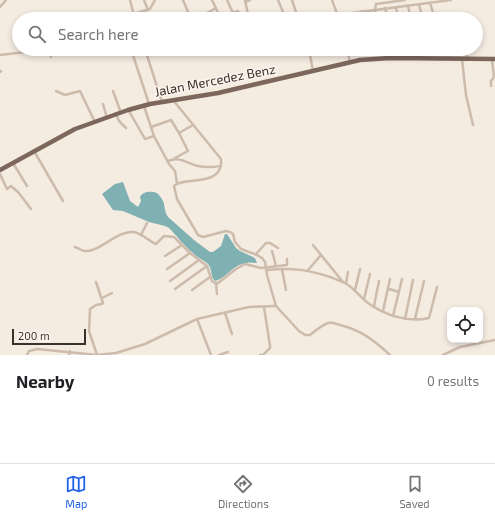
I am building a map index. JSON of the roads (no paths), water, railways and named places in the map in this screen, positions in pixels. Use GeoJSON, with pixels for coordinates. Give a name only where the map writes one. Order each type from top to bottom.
{"type":"FeatureCollection","features":[{"type":"Feature","properties":{"kind":"main road","name":"Jalan Mercedez Benz"},"geometry":{"type":"LineString","coordinates":[[0,170],[75,129],[128,110],[150,104],[218,93],[350,62],[386,58],[494,59]]}},
{"type":"Feature","properties":{"kind":"street"},"geometry":{"type":"LineString","coordinates":[[0,7],[6,0]]}},
{"type":"Feature","properties":{"kind":"street"},"geometry":{"type":"LineString","coordinates":[[130,0],[133,12]]}},
{"type":"Feature","properties":{"kind":"street"},"geometry":{"type":"LineString","coordinates":[[144,0],[148,10]]}},
{"type":"Feature","properties":{"kind":"street"},"geometry":{"type":"LineString","coordinates":[[141,12],[148,10],[153,5],[155,0]]}},
{"type":"Feature","properties":{"kind":"street"},"geometry":{"type":"LineString","coordinates":[[183,0],[188,12]]}},
{"type":"Feature","properties":{"kind":"street"},"geometry":{"type":"LineString","coordinates":[[212,0],[218,12]]}},
{"type":"Feature","properties":{"kind":"street"},"geometry":{"type":"LineString","coordinates":[[228,0],[233,12]]}},
{"type":"Feature","properties":{"kind":"street"},"geometry":{"type":"LineString","coordinates":[[247,12],[245,1],[250,0]]}},
{"type":"Feature","properties":{"kind":"street"},"geometry":{"type":"LineString","coordinates":[[278,0],[283,12]]}},
{"type":"Feature","properties":{"kind":"street"},"geometry":{"type":"LineString","coordinates":[[292,0],[297,12]]}},
{"type":"Feature","properties":{"kind":"street"},"geometry":{"type":"LineString","coordinates":[[332,0],[336,12]]}},
{"type":"Feature","properties":{"kind":"street"},"geometry":{"type":"LineString","coordinates":[[375,10],[376,4],[381,2],[403,0]]}},
{"type":"Feature","properties":{"kind":"street"},"geometry":{"type":"LineString","coordinates":[[356,12],[451,0]]}},
{"type":"Feature","properties":{"kind":"street"},"geometry":{"type":"LineString","coordinates":[[430,2],[433,12]]}},
{"type":"Feature","properties":{"kind":"street"},"geometry":{"type":"LineString","coordinates":[[419,5],[421,12]]}},
{"type":"Feature","properties":{"kind":"street"},"geometry":{"type":"LineString","coordinates":[[408,6],[409,12]]}},
{"type":"Feature","properties":{"kind":"street"},"geometry":{"type":"LineString","coordinates":[[209,12],[216,8]]}},
{"type":"Feature","properties":{"kind":"street"},"geometry":{"type":"LineString","coordinates":[[385,8],[386,12]]}},
{"type":"Feature","properties":{"kind":"street"},"geometry":{"type":"LineString","coordinates":[[396,8],[397,12]]}},
{"type":"Feature","properties":{"kind":"street"},"geometry":{"type":"LineString","coordinates":[[0,55],[12,53]]}},
{"type":"Feature","properties":{"kind":"street"},"geometry":{"type":"LineString","coordinates":[[133,56],[150,104]]}},
{"type":"Feature","properties":{"kind":"street"},"geometry":{"type":"LineString","coordinates":[[147,56],[162,102]]}},
{"type":"Feature","properties":{"kind":"street"},"geometry":{"type":"LineString","coordinates":[[310,56],[313,71]]}},
{"type":"Feature","properties":{"kind":"street"},"geometry":{"type":"LineString","coordinates":[[348,56],[350,62]]}},
{"type":"Feature","properties":{"kind":"street"},"geometry":{"type":"LineString","coordinates":[[465,59],[466,95],[473,125]]}},
{"type":"Feature","properties":{"kind":"street"},"geometry":{"type":"LineString","coordinates":[[491,86],[491,81],[494,77],[494,59]]}},
{"type":"Feature","properties":{"kind":"street"},"geometry":{"type":"LineString","coordinates":[[56,91],[65,95],[80,91],[95,122]]}},
{"type":"Feature","properties":{"kind":"street"},"geometry":{"type":"LineString","coordinates":[[113,91],[120,121],[126,128]]}},
{"type":"Feature","properties":{"kind":"street"},"geometry":{"type":"LineString","coordinates":[[173,100],[220,157],[221,166],[218,172],[212,177],[177,184]]}},
{"type":"Feature","properties":{"kind":"street"},"geometry":{"type":"LineString","coordinates":[[102,104],[107,118]]}},
{"type":"Feature","properties":{"kind":"street"},"geometry":{"type":"LineString","coordinates":[[144,106],[150,128],[175,171],[177,184],[174,188],[177,199],[198,235],[203,237],[230,232],[233,234],[235,242],[239,247],[244,251],[256,254],[264,260],[276,306],[299,331],[305,335],[310,335],[327,323],[335,323],[362,332],[373,339],[390,355]]}},
{"type":"Feature","properties":{"kind":"street"},"geometry":{"type":"LineString","coordinates":[[128,110],[144,139],[154,136]]}},
{"type":"Feature","properties":{"kind":"street"},"geometry":{"type":"LineString","coordinates":[[150,128],[171,120],[179,133],[188,151],[168,161]]}},
{"type":"Feature","properties":{"kind":"street"},"geometry":{"type":"LineString","coordinates":[[179,133],[193,125]]}},
{"type":"Feature","properties":{"kind":"street"},"geometry":{"type":"LineString","coordinates":[[34,151],[63,201]]}},
{"type":"Feature","properties":{"kind":"street"},"geometry":{"type":"LineString","coordinates":[[174,158],[202,167],[221,166]]}},
{"type":"Feature","properties":{"kind":"street"},"geometry":{"type":"LineString","coordinates":[[13,162],[27,186]]}},
{"type":"Feature","properties":{"kind":"street"},"geometry":{"type":"LineString","coordinates":[[0,174],[7,188],[11,186],[31,208]]}},
{"type":"Feature","properties":{"kind":"street"},"geometry":{"type":"LineString","coordinates":[[141,235],[146,223]]}},
{"type":"Feature","properties":{"kind":"street"},"geometry":{"type":"LineString","coordinates":[[76,247],[82,250],[89,250],[122,234],[134,232],[156,244],[164,236],[174,237],[190,253],[207,266],[213,283],[216,283]]}},
{"type":"Feature","properties":{"kind":"street"},"geometry":{"type":"LineString","coordinates":[[256,254],[266,243],[270,243],[278,248]]}},
{"type":"Feature","properties":{"kind":"street"},"geometry":{"type":"LineString","coordinates":[[165,256],[182,245]]}},
{"type":"Feature","properties":{"kind":"street"},"geometry":{"type":"LineString","coordinates":[[313,245],[345,283],[355,290],[364,300],[393,316],[405,319],[429,318],[437,287]]}},
{"type":"Feature","properties":{"kind":"street"},"geometry":{"type":"LineString","coordinates":[[272,251],[276,266]]}},
{"type":"Feature","properties":{"kind":"street"},"geometry":{"type":"LineString","coordinates":[[167,269],[190,253]]}},
{"type":"Feature","properties":{"kind":"street"},"geometry":{"type":"LineString","coordinates":[[308,270],[322,255]]}},
{"type":"Feature","properties":{"kind":"street"},"geometry":{"type":"LineString","coordinates":[[267,269],[276,266],[287,266],[287,258]]}},
{"type":"Feature","properties":{"kind":"street"},"geometry":{"type":"LineString","coordinates":[[170,281],[199,260]]}},
{"type":"Feature","properties":{"kind":"street"},"geometry":{"type":"LineString","coordinates":[[216,283],[245,264],[267,269],[308,270],[345,283]]}},
{"type":"Feature","properties":{"kind":"street"},"geometry":{"type":"LineString","coordinates":[[175,289],[207,266]]}},
{"type":"Feature","properties":{"kind":"street"},"geometry":{"type":"LineString","coordinates":[[282,269],[286,290]]}},
{"type":"Feature","properties":{"kind":"street"},"geometry":{"type":"LineString","coordinates":[[355,290],[360,269]]}},
{"type":"Feature","properties":{"kind":"street"},"geometry":{"type":"LineString","coordinates":[[345,283],[348,272]]}},
{"type":"Feature","properties":{"kind":"street"},"geometry":{"type":"LineString","coordinates":[[364,300],[370,274]]}},
{"type":"Feature","properties":{"kind":"street"},"geometry":{"type":"LineString","coordinates":[[192,290],[210,277]]}},
{"type":"Feature","properties":{"kind":"street"},"geometry":{"type":"LineString","coordinates":[[383,311],[390,279]]}},
{"type":"Feature","properties":{"kind":"street"},"geometry":{"type":"LineString","coordinates":[[393,316],[402,279]]}},
{"type":"Feature","properties":{"kind":"street"},"geometry":{"type":"LineString","coordinates":[[405,319],[413,280]]}},
{"type":"Feature","properties":{"kind":"street"},"geometry":{"type":"LineString","coordinates":[[374,306],[379,281]]}},
{"type":"Feature","properties":{"kind":"street"},"geometry":{"type":"LineString","coordinates":[[415,319],[424,281]]}},
{"type":"Feature","properties":{"kind":"street"},"geometry":{"type":"LineString","coordinates":[[96,282],[103,304],[92,307],[89,311],[89,331],[97,354]]}},
{"type":"Feature","properties":{"kind":"street"},"geometry":{"type":"LineString","coordinates":[[216,283],[217,294]]}},
{"type":"Feature","properties":{"kind":"street"},"geometry":{"type":"LineString","coordinates":[[389,289],[399,292]]}},
{"type":"Feature","properties":{"kind":"street"},"geometry":{"type":"LineString","coordinates":[[102,298],[112,293]]}},
{"type":"Feature","properties":{"kind":"street"},"geometry":{"type":"LineString","coordinates":[[27,355],[28,351],[34,349],[97,354],[121,352],[141,346],[197,319],[249,307],[276,306]]}},
{"type":"Feature","properties":{"kind":"street"},"geometry":{"type":"LineString","coordinates":[[260,355],[263,355],[270,348],[264,307]]}},
{"type":"Feature","properties":{"kind":"street"},"geometry":{"type":"LineString","coordinates":[[225,313],[232,334]]}},
{"type":"Feature","properties":{"kind":"street"},"geometry":{"type":"LineString","coordinates":[[197,319],[211,355]]}},
{"type":"Feature","properties":{"kind":"street"},"geometry":{"type":"LineString","coordinates":[[444,355],[460,347],[495,340]]}},
{"type":"Feature","properties":{"kind":"street"},"geometry":{"type":"LineString","coordinates":[[69,355],[70,351]]}},
{"type":"Feature","properties":{"kind":"street"},"geometry":{"type":"LineString","coordinates":[[219,355],[228,352]]}},
{"type":"Feature","properties":{"kind":"water"},"geometry":{"type":"Polygon","coordinates":[[[123,182],[130,201],[138,207],[141,201],[141,195],[150,192],[157,193],[163,200],[168,217],[210,252],[213,252],[221,246],[225,234],[227,234],[236,248],[255,258],[257,263],[242,264],[215,281],[212,278],[208,264],[196,256],[169,228],[149,222],[123,211],[113,210],[102,194],[115,184],[123,182]]]}}]}
